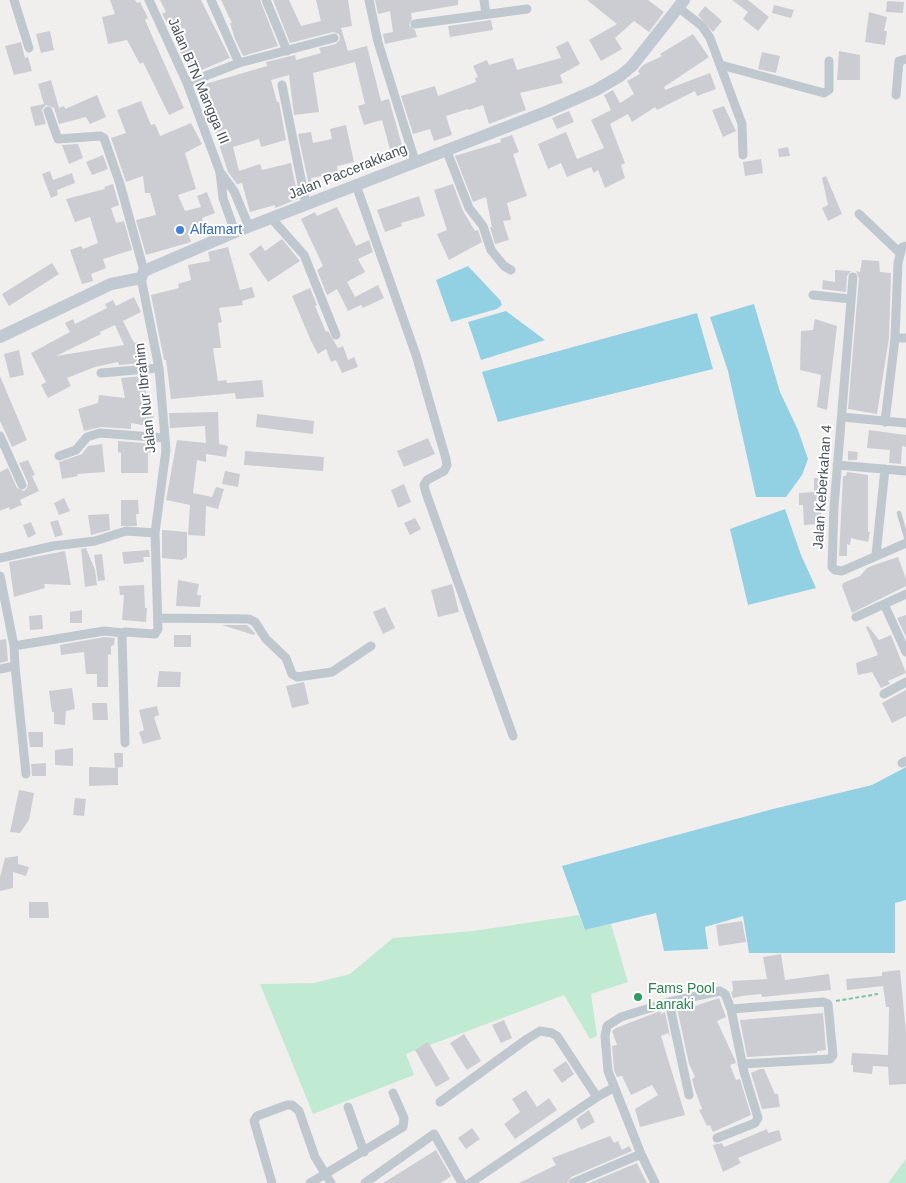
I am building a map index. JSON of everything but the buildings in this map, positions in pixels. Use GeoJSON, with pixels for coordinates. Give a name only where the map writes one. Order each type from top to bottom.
{"type":"FeatureCollection","features":[{"type":"Feature","properties":{"kind":"main road","name":"Jalan Paccerakkang"},"geometry":{"type":"LineString","coordinates":[[0,337],[111,284],[142,274],[235,232],[574,100],[620,76],[645,52],[681,3]]}},
{"type":"Feature","properties":{"kind":"street"},"geometry":{"type":"LineString","coordinates":[[14,0],[29,48]]}},
{"type":"Feature","properties":{"kind":"street","name":"Jalan BTN Mangga III"},"geometry":{"type":"LineString","coordinates":[[149,0],[186,83],[220,172],[234,191],[249,227]]}},
{"type":"Feature","properties":{"kind":"street"},"geometry":{"type":"LineString","coordinates":[[211,0],[240,63]]}},
{"type":"Feature","properties":{"kind":"street"},"geometry":{"type":"LineString","coordinates":[[266,0],[287,51]]}},
{"type":"Feature","properties":{"kind":"street"},"geometry":{"type":"LineString","coordinates":[[368,0],[378,42],[415,161]]}},
{"type":"Feature","properties":{"kind":"street"},"geometry":{"type":"LineString","coordinates":[[484,0],[486,14]]}},
{"type":"Feature","properties":{"kind":"street"},"geometry":{"type":"LineString","coordinates":[[681,3],[707,32],[721,65],[742,124],[742,155]]}},
{"type":"Feature","properties":{"kind":"street"},"geometry":{"type":"LineString","coordinates":[[415,24],[527,9]]}},
{"type":"Feature","properties":{"kind":"street"},"geometry":{"type":"LineString","coordinates":[[186,83],[240,63],[334,38]]}},
{"type":"Feature","properties":{"kind":"street"},"geometry":{"type":"LineString","coordinates":[[896,95],[898,65],[900,60],[906,59]]}},
{"type":"Feature","properties":{"kind":"street"},"geometry":{"type":"LineString","coordinates":[[721,65],[824,93],[828,90],[829,60]]}},
{"type":"Feature","properties":{"kind":"street"},"geometry":{"type":"LineString","coordinates":[[282,85],[306,204]]}},
{"type":"Feature","properties":{"kind":"street","name":"Jalan Nur Ibrahim"},"geometry":{"type":"LineString","coordinates":[[48,111],[58,139],[100,136],[104,138],[120,184],[142,274],[159,368],[166,438],[165,461],[155,533],[158,632],[154,634],[124,633]]}},
{"type":"Feature","properties":{"kind":"street"},"geometry":{"type":"LineString","coordinates":[[446,149],[469,208],[483,226],[491,250],[504,266],[511,270]]}},
{"type":"Feature","properties":{"kind":"street","name":"Jalan BTN Mangga III"},"geometry":{"type":"LineString","coordinates":[[220,172],[222,198],[235,232]]}},
{"type":"Feature","properties":{"kind":"street"},"geometry":{"type":"LineString","coordinates":[[356,185],[416,355],[446,459],[447,465],[444,471],[427,480],[424,486],[512,736]]}},
{"type":"Feature","properties":{"kind":"street"},"geometry":{"type":"LineString","coordinates":[[859,214],[903,250],[902,292],[886,422]]}},
{"type":"Feature","properties":{"kind":"street"},"geometry":{"type":"LineString","coordinates":[[272,219],[304,255],[336,334]]}},
{"type":"Feature","properties":{"kind":"street","name":"Jalan Keberkahan 4"},"geometry":{"type":"LineString","coordinates":[[853,277],[837,465],[832,566],[840,572],[906,543]]}},
{"type":"Feature","properties":{"kind":"street"},"geometry":{"type":"LineString","coordinates":[[813,295],[850,299]]}},
{"type":"Feature","properties":{"kind":"street"},"geometry":{"type":"LineString","coordinates":[[895,338],[906,338]]}},
{"type":"Feature","properties":{"kind":"street"},"geometry":{"type":"LineString","coordinates":[[101,373],[159,368]]}},
{"type":"Feature","properties":{"kind":"street"},"geometry":{"type":"LineString","coordinates":[[842,417],[906,424]]}},
{"type":"Feature","properties":{"kind":"street"},"geometry":{"type":"LineString","coordinates":[[60,456],[76,450],[87,437],[100,433],[166,438]]}},
{"type":"Feature","properties":{"kind":"street"},"geometry":{"type":"LineString","coordinates":[[0,436],[3,452],[22,485]]}},
{"type":"Feature","properties":{"kind":"street"},"geometry":{"type":"LineString","coordinates":[[837,465],[906,471]]}},
{"type":"Feature","properties":{"kind":"street"},"geometry":{"type":"LineString","coordinates":[[876,555],[885,469]]}},
{"type":"Feature","properties":{"kind":"street"},"geometry":{"type":"LineString","coordinates":[[0,558],[53,546],[96,541],[126,531],[155,533]]}},
{"type":"Feature","properties":{"kind":"street"},"geometry":{"type":"LineString","coordinates":[[0,578],[14,646],[26,774]]}},
{"type":"Feature","properties":{"kind":"street"},"geometry":{"type":"LineString","coordinates":[[856,617],[906,594]]}},
{"type":"Feature","properties":{"kind":"street"},"geometry":{"type":"LineString","coordinates":[[884,604],[906,652]]}},
{"type":"Feature","properties":{"kind":"street"},"geometry":{"type":"LineString","coordinates":[[158,618],[249,619],[255,622],[266,639],[286,658],[292,674],[298,677],[332,672],[371,646]]}},
{"type":"Feature","properties":{"kind":"street"},"geometry":{"type":"LineString","coordinates":[[14,646],[104,631],[124,633],[122,679],[125,743]]}},
{"type":"Feature","properties":{"kind":"street"},"geometry":{"type":"LineString","coordinates":[[0,669],[15,666]]}},
{"type":"Feature","properties":{"kind":"street"},"geometry":{"type":"LineString","coordinates":[[884,694],[906,682]]}},
{"type":"Feature","properties":{"kind":"street"},"geometry":{"type":"LineString","coordinates":[[655,1183],[613,1088],[605,1058],[604,1036],[607,1026],[621,1017],[669,1002],[722,991],[731,1009],[742,1064],[758,1120],[717,1138]]}},
{"type":"Feature","properties":{"kind":"street"},"geometry":{"type":"LineString","coordinates":[[669,1002],[688,1095]]}},
{"type":"Feature","properties":{"kind":"street"},"geometry":{"type":"LineString","coordinates":[[731,1009],[827,1002],[833,1055],[826,1060],[742,1064]]}},
{"type":"Feature","properties":{"kind":"street"},"geometry":{"type":"LineString","coordinates":[[440,1102],[540,1031],[557,1036],[597,1097]]}},
{"type":"Feature","properties":{"kind":"street"},"geometry":{"type":"LineString","coordinates":[[470,1183],[613,1088]]}},
{"type":"Feature","properties":{"kind":"street"},"geometry":{"type":"LineString","coordinates":[[310,1183],[328,1179],[364,1152],[403,1127],[404,1118],[393,1093]]}},
{"type":"Feature","properties":{"kind":"street"},"geometry":{"type":"LineString","coordinates":[[272,1183],[254,1121],[257,1116],[287,1105],[292,1105],[299,1112],[315,1158],[328,1179]]}},
{"type":"Feature","properties":{"kind":"street"},"geometry":{"type":"LineString","coordinates":[[348,1107],[364,1152]]}},
{"type":"Feature","properties":{"kind":"street"},"geometry":{"type":"LineString","coordinates":[[365,1183],[434,1134],[462,1183]]}},
{"type":"Feature","properties":{"kind":"street"},"geometry":{"type":"LineString","coordinates":[[574,1183],[641,1154]]}},
{"type":"Feature","properties":{"kind":"lane"},"geometry":{"type":"LineString","coordinates":[[899,513],[906,537]]}},
{"type":"Feature","properties":{"kind":"path"},"geometry":{"type":"LineString","coordinates":[[827,1002],[878,994]]}},
{"type":"Feature","properties":{"kind":"green space"},"geometry":{"type":"Polygon","coordinates":[[[579,915],[585,930],[611,924],[628,982],[591,994],[597,1036],[590,1039],[564,995],[406,1054],[414,1075],[313,1114],[260,984],[314,983],[350,974],[393,938],[473,931],[579,915]]]}},
{"type":"Feature","properties":{"kind":"green space"},"geometry":{"type":"Polygon","coordinates":[[[906,1159],[906,1183],[888,1183],[906,1159]]]}},
{"type":"Feature","properties":{"kind":"water"},"geometry":{"type":"Polygon","coordinates":[[[468,266],[500,300],[502,305],[497,309],[451,322],[436,280],[468,266]]]}},
{"type":"Feature","properties":{"kind":"water"},"geometry":{"type":"Polygon","coordinates":[[[754,304],[780,392],[798,430],[808,459],[802,475],[786,497],[756,497],[728,371],[710,317],[754,304]]]}},
{"type":"Feature","properties":{"kind":"water"},"geometry":{"type":"Polygon","coordinates":[[[506,311],[545,340],[481,360],[468,322],[506,311]]]}},
{"type":"Feature","properties":{"kind":"water"},"geometry":{"type":"Polygon","coordinates":[[[697,313],[713,369],[498,422],[482,372],[697,313]]]}},
{"type":"Feature","properties":{"kind":"water"},"geometry":{"type":"Polygon","coordinates":[[[785,509],[801,555],[816,588],[748,605],[730,529],[785,509]]]}},
{"type":"Feature","properties":{"kind":"water"},"geometry":{"type":"Polygon","coordinates":[[[906,767],[906,900],[895,903],[895,953],[749,953],[743,916],[705,927],[708,949],[664,951],[656,913],[585,930],[562,866],[773,809],[872,785],[906,767]]]}},
{"type":"Feature","properties":{"kind":"place","name":"Alfamart"},"geometry":{"type":"Point","coordinates":[180,230]}},
{"type":"Feature","properties":{"kind":"place","name":"Fams Pool Lanraki"},"geometry":{"type":"Point","coordinates":[638,997]}}]}
